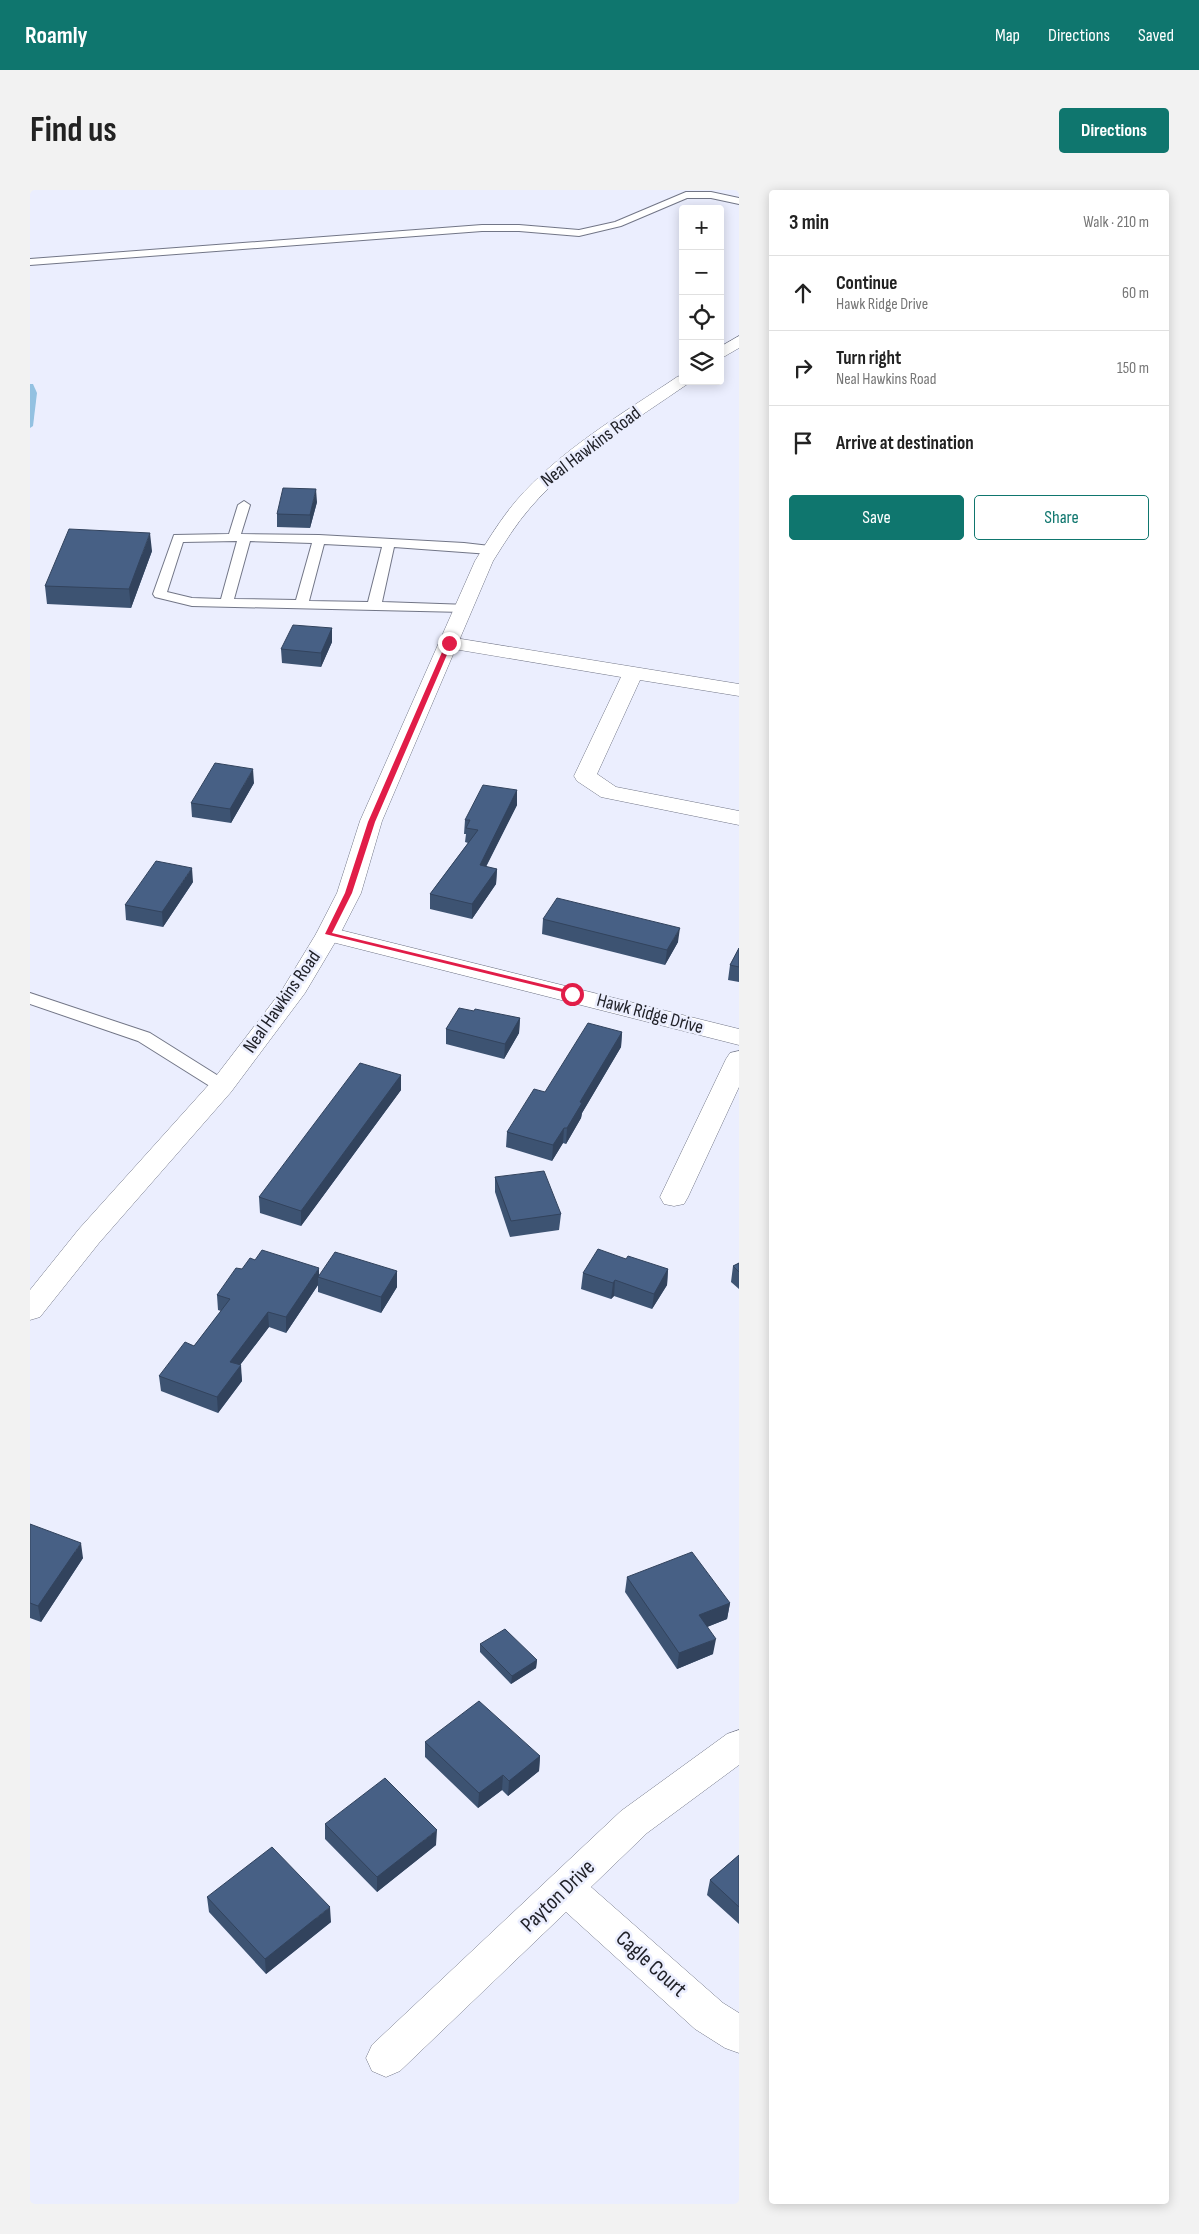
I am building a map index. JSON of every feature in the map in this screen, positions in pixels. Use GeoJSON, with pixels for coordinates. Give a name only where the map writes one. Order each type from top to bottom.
{"type":"FeatureCollection","features":[{"type":"Feature","properties":{"kind":"street"},"geometry":{"type":"LineString","coordinates":[[724,351],[739,341]]}},
{"type":"Feature","properties":{"kind":"street","name":"Neal Hawkins Road"},"geometry":{"type":"LineString","coordinates":[[30,1310],[89,1236],[222,1086],[293,993],[328,934],[349,893],[371,822],[496,538],[524,501],[563,463],[679,383]]}},
{"type":"Feature","properties":{"kind":"street"},"geometry":{"type":"LineString","coordinates":[[449,643],[739,690]]}},
{"type":"Feature","properties":{"kind":"street"},"geometry":{"type":"LineString","coordinates":[[632,673],[585,776],[609,792],[739,818]]}},
{"type":"Feature","properties":{"kind":"street","name":"Hawk Ridge Drive"},"geometry":{"type":"LineString","coordinates":[[328,934],[739,1037]]}},
{"type":"Feature","properties":{"kind":"street"},"geometry":{"type":"LineString","coordinates":[[674,1198],[739,1059]]}},
{"type":"Feature","properties":{"kind":"street","name":"Payton Drive"},"geometry":{"type":"LineString","coordinates":[[386,2058],[634,1822],[739,1745]]}},
{"type":"Feature","properties":{"kind":"street","name":"Cagle Court"},"geometry":{"type":"LineString","coordinates":[[566,1888],[709,2016],[739,2035]]}},
{"type":"Feature","properties":{"kind":"lane"},"geometry":{"type":"LineString","coordinates":[[30,262],[482,228],[519,228],[579,233],[618,224],[686,196],[711,195],[739,201]]}},
{"type":"Feature","properties":{"kind":"lane"},"geometry":{"type":"LineString","coordinates":[[226,602],[244,505]]}},
{"type":"Feature","properties":{"kind":"lane"},"geometry":{"type":"LineString","coordinates":[[464,608],[192,602],[160,594],[178,538],[319,539],[490,550]]}},
{"type":"Feature","properties":{"kind":"lane"},"geometry":{"type":"LineString","coordinates":[[302,604],[319,539]]}},
{"type":"Feature","properties":{"kind":"lane"},"geometry":{"type":"LineString","coordinates":[[374,606],[389,543]]}},
{"type":"Feature","properties":{"kind":"lane"},"geometry":{"type":"LineString","coordinates":[[30,998],[144,1037],[222,1086]]}},
{"type":"Feature","properties":{"kind":"water"},"geometry":{"type":"Polygon","coordinates":[[[30,384],[33,384],[37,393],[33,426],[30,428],[30,384]]]}},
{"type":"Feature","properties":{"kind":"building"},"geometry":{"type":"Polygon","coordinates":[[[283,488],[316,489],[310,515],[277,514],[283,488]]]}},
{"type":"Feature","properties":{"kind":"building"},"geometry":{"type":"Polygon","coordinates":[[[69,529],[150,533],[129,589],[45,586],[69,529]]]}},
{"type":"Feature","properties":{"kind":"building"},"geometry":{"type":"Polygon","coordinates":[[[293,625],[332,628],[321,653],[281,649],[293,625]]]}},
{"type":"Feature","properties":{"kind":"building"},"geometry":{"type":"Polygon","coordinates":[[[215,763],[253,769],[230,809],[191,803],[215,763]]]}},
{"type":"Feature","properties":{"kind":"building"},"geometry":{"type":"Polygon","coordinates":[[[483,785],[517,790],[480,865],[497,869],[472,904],[430,894],[478,830],[466,828],[470,820],[465,820],[483,785]]]}},
{"type":"Feature","properties":{"kind":"building"},"geometry":{"type":"Polygon","coordinates":[[[156,861],[192,868],[162,912],[125,905],[156,861]]]}},
{"type":"Feature","properties":{"kind":"building"},"geometry":{"type":"Polygon","coordinates":[[[557,898],[680,928],[667,950],[543,919],[557,898]]]}},
{"type":"Feature","properties":{"kind":"building"},"geometry":{"type":"Polygon","coordinates":[[[739,948],[739,967],[730,965],[739,948]]]}},
{"type":"Feature","properties":{"kind":"building"},"geometry":{"type":"Polygon","coordinates":[[[459,1008],[474,1011],[475,1009],[520,1018],[505,1044],[446,1029],[459,1008]]]}},
{"type":"Feature","properties":{"kind":"building"},"geometry":{"type":"Polygon","coordinates":[[[588,1023],[622,1032],[580,1102],[582,1103],[567,1128],[564,1128],[553,1145],[507,1132],[534,1089],[545,1092],[588,1023]]]}},
{"type":"Feature","properties":{"kind":"building"},"geometry":{"type":"Polygon","coordinates":[[[360,1063],[401,1075],[301,1211],[259,1197],[360,1063]]]}},
{"type":"Feature","properties":{"kind":"building"},"geometry":{"type":"Polygon","coordinates":[[[544,1171],[561,1214],[511,1221],[495,1177],[544,1171]]]}},
{"type":"Feature","properties":{"kind":"building"},"geometry":{"type":"Polygon","coordinates":[[[598,1249],[626,1259],[628,1256],[668,1269],[654,1294],[615,1280],[613,1283],[583,1273],[598,1249]]]}},
{"type":"Feature","properties":{"kind":"building"},"geometry":{"type":"Polygon","coordinates":[[[262,1250],[319,1268],[286,1317],[268,1312],[230,1362],[241,1365],[217,1397],[159,1376],[185,1342],[194,1346],[230,1299],[217,1295],[236,1268],[242,1269],[250,1258],[255,1260],[262,1250]]]}},
{"type":"Feature","properties":{"kind":"building"},"geometry":{"type":"Polygon","coordinates":[[[335,1252],[397,1271],[381,1297],[318,1277],[335,1252]]]}},
{"type":"Feature","properties":{"kind":"building"},"geometry":{"type":"Polygon","coordinates":[[[739,1263],[739,1272],[733,1266],[739,1263]]]}},
{"type":"Feature","properties":{"kind":"building"},"geometry":{"type":"Polygon","coordinates":[[[30,1524],[81,1543],[38,1606],[30,1603],[30,1524]]]}},
{"type":"Feature","properties":{"kind":"building"},"geometry":{"type":"Polygon","coordinates":[[[692,1552],[730,1603],[699,1615],[716,1639],[679,1653],[627,1577],[692,1552]]]}},
{"type":"Feature","properties":{"kind":"building"},"geometry":{"type":"Polygon","coordinates":[[[505,1629],[537,1660],[512,1676],[480,1644],[505,1629]]]}},
{"type":"Feature","properties":{"kind":"building"},"geometry":{"type":"Polygon","coordinates":[[[479,1701],[540,1756],[509,1781],[503,1775],[479,1793],[425,1742],[479,1701]]]}},
{"type":"Feature","properties":{"kind":"building"},"geometry":{"type":"Polygon","coordinates":[[[385,1778],[437,1830],[377,1877],[325,1824],[385,1778]]]}},
{"type":"Feature","properties":{"kind":"building"},"geometry":{"type":"Polygon","coordinates":[[[272,1847],[330,1907],[265,1959],[207,1897],[272,1847]]]}},
{"type":"Feature","properties":{"kind":"building"},"geometry":{"type":"Polygon","coordinates":[[[739,1855],[739,1907],[710,1880],[739,1855]]]}},
{"type":"Feature","properties":{"kind":"route"},"geometry":{"type":"LineString","coordinates":[[449,643],[371,822],[349,893],[328,934],[572,994]]}}]}
